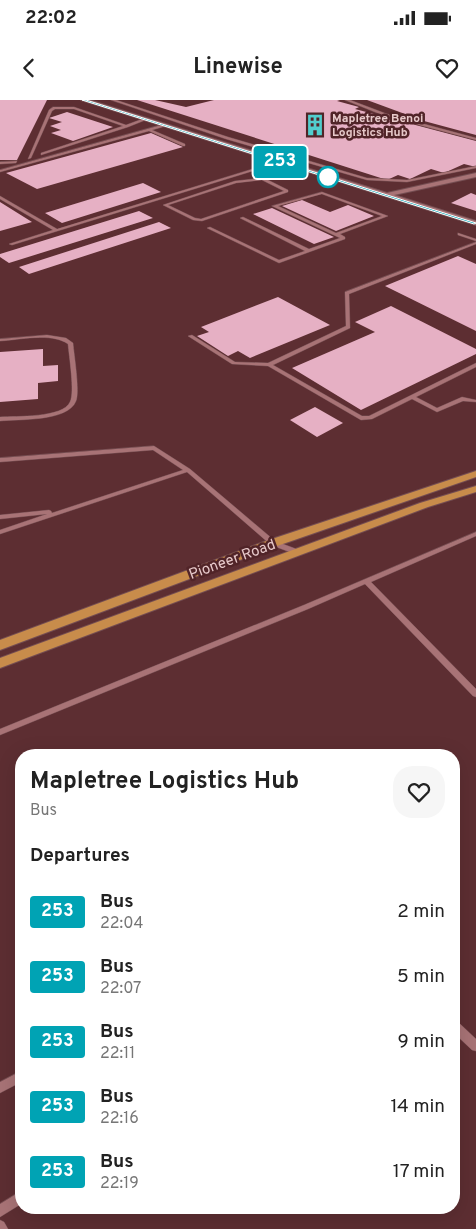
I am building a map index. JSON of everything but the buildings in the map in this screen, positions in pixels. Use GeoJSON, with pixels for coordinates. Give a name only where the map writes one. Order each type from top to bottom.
{"type":"FeatureCollection","features":[{"type":"Feature","properties":{"kind":"main road","name":"Pioneer Road"},"geometry":{"type":"LineString","coordinates":[[0,645],[273,543],[476,474]]}},
{"type":"Feature","properties":{"kind":"main road","name":"Pioneer Road"},"geometry":{"type":"LineString","coordinates":[[0,663],[424,505],[476,489]]}},
{"type":"Feature","properties":{"kind":"street"},"geometry":{"type":"LineString","coordinates":[[88,100],[476,223]]}},
{"type":"Feature","properties":{"kind":"street"},"geometry":{"type":"LineString","coordinates":[[384,195],[476,175]]}},
{"type":"Feature","properties":{"kind":"lane"},"geometry":{"type":"LineString","coordinates":[[113,100],[227,138],[367,179],[407,181],[476,167]]}},
{"type":"Feature","properties":{"kind":"lane"},"geometry":{"type":"LineString","coordinates":[[347,100],[386,114],[476,139]]}},
{"type":"Feature","properties":{"kind":"lane"},"geometry":{"type":"LineString","coordinates":[[29,158],[51,110],[54,108],[74,108],[127,126]]}},
{"type":"Feature","properties":{"kind":"lane"},"geometry":{"type":"LineString","coordinates":[[0,164],[29,158],[146,119]]}},
{"type":"Feature","properties":{"kind":"lane"},"geometry":{"type":"LineString","coordinates":[[0,170],[165,125]]}},
{"type":"Feature","properties":{"kind":"lane"},"geometry":{"type":"LineString","coordinates":[[150,130],[184,144]]}},
{"type":"Feature","properties":{"kind":"lane"},"geometry":{"type":"LineString","coordinates":[[11,244],[280,162]]}},
{"type":"Feature","properties":{"kind":"lane"},"geometry":{"type":"LineString","coordinates":[[263,179],[287,191],[201,220],[194,219],[165,205],[236,182],[263,179],[295,167]]}},
{"type":"Feature","properties":{"kind":"lane"},"geometry":{"type":"LineString","coordinates":[[209,228],[279,262],[344,238],[274,206],[322,193],[386,216],[337,234]]}},
{"type":"Feature","properties":{"kind":"lane"},"geometry":{"type":"LineString","coordinates":[[0,197],[56,230]]}},
{"type":"Feature","properties":{"kind":"lane"},"geometry":{"type":"LineString","coordinates":[[242,218],[309,251]]}},
{"type":"Feature","properties":{"kind":"lane"},"geometry":{"type":"LineString","coordinates":[[459,234],[476,241]]}},
{"type":"Feature","properties":{"kind":"lane"},"geometry":{"type":"LineString","coordinates":[[269,365],[348,327],[347,293],[476,241]]}},
{"type":"Feature","properties":{"kind":"lane"},"geometry":{"type":"LineString","coordinates":[[465,247],[476,252]]}},
{"type":"Feature","properties":{"kind":"lane"},"geometry":{"type":"LineString","coordinates":[[190,336],[234,363],[269,365],[361,418],[370,418],[476,365]]}},
{"type":"Feature","properties":{"kind":"lane"},"geometry":{"type":"LineString","coordinates":[[0,340],[60,337],[68,340],[70,343],[74,400],[69,408],[54,414],[0,418]]}},
{"type":"Feature","properties":{"kind":"lane"},"geometry":{"type":"LineString","coordinates":[[412,397],[437,410],[462,399],[474,401]]}},
{"type":"Feature","properties":{"kind":"lane"},"geometry":{"type":"LineString","coordinates":[[0,460],[146,447],[161,451],[188,470],[273,543],[297,552]]}},
{"type":"Feature","properties":{"kind":"lane"},"geometry":{"type":"LineString","coordinates":[[0,532],[188,470]]}},
{"type":"Feature","properties":{"kind":"lane"},"geometry":{"type":"LineString","coordinates":[[0,517],[63,511]]}},
{"type":"Feature","properties":{"kind":"lane"},"geometry":{"type":"LineString","coordinates":[[0,732],[476,534]]}},
{"type":"Feature","properties":{"kind":"lane"},"geometry":{"type":"LineString","coordinates":[[366,581],[476,694]]}},
{"type":"Feature","properties":{"kind":"lane"},"geometry":{"type":"LineString","coordinates":[[460,1031],[476,1046]]}},
{"type":"Feature","properties":{"kind":"lane"},"geometry":{"type":"LineString","coordinates":[[0,1088],[15,1079]]}},
{"type":"Feature","properties":{"kind":"lane"},"geometry":{"type":"LineString","coordinates":[[0,1211],[15,1201]]}},
{"type":"Feature","properties":{"kind":"bus line","name":"253"},"geometry":{"type":"LineString","coordinates":[[84,100],[476,223]]}},
{"type":"Feature","properties":{"kind":"place","name":"Mapletree Benoi Logistics Hub"},"geometry":{"type":"Point","coordinates":[315,125]}}]}
